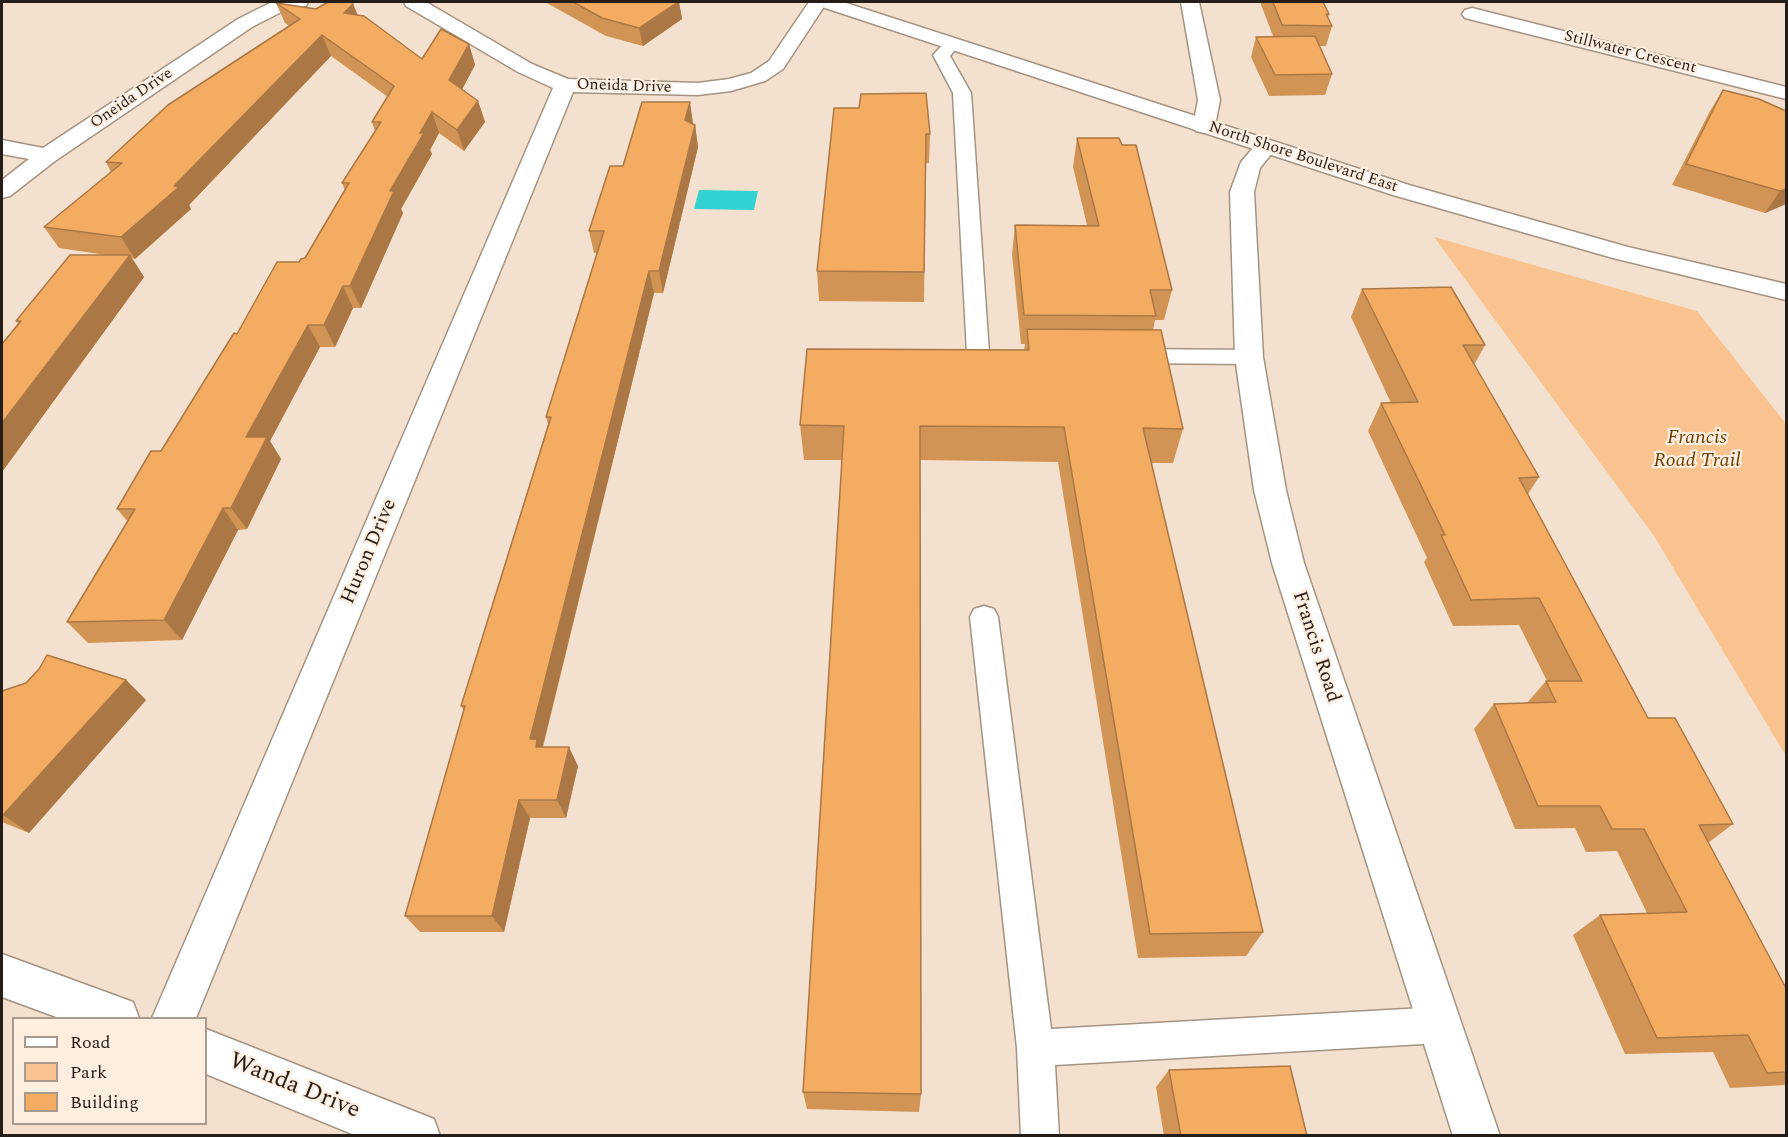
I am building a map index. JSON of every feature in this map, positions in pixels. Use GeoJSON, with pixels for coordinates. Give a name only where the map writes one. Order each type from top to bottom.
{"type":"FeatureCollection","features":[{"type":"Feature","properties":{"kind":"street","name":"Oneida Drive"},"geometry":{"type":"LineString","coordinates":[[2,191],[47,156],[245,23],[280,6],[299,2]]}},
{"type":"Feature","properties":{"kind":"street","name":"Oneida Drive"},"geometry":{"type":"LineString","coordinates":[[413,2],[525,68],[565,85],[699,89],[731,85],[758,77],[776,66],[818,2]]}},
{"type":"Feature","properties":{"kind":"street","name":"North Shore Boulevard East"},"geometry":{"type":"LineString","coordinates":[[826,2],[1266,147],[1577,241],[1786,292]]}},
{"type":"Feature","properties":{"kind":"street"},"geometry":{"type":"LineString","coordinates":[[1190,2],[1209,100],[1204,126]]}},
{"type":"Feature","properties":{"kind":"street","name":"Stillwater Crescent"},"geometry":{"type":"LineString","coordinates":[[1473,14],[1786,93]]}},
{"type":"Feature","properties":{"kind":"street","name":"Huron Drive"},"geometry":{"type":"LineString","coordinates":[[174,1017],[565,85]]}},
{"type":"Feature","properties":{"kind":"street"},"geometry":{"type":"LineString","coordinates":[[2,147],[47,156]]}},
{"type":"Feature","properties":{"kind":"street","name":"Francis Road"},"geometry":{"type":"LineString","coordinates":[[1266,147],[1249,167],[1242,192],[1249,357],[1270,490],[1288,563],[1477,1136]]}},
{"type":"Feature","properties":{"kind":"street"},"geometry":{"type":"LineString","coordinates":[[2,976],[114,1017]]}},
{"type":"Feature","properties":{"kind":"street","name":"Wanda Drive"},"geometry":{"type":"LineString","coordinates":[[207,1052],[417,1136]]}},
{"type":"Feature","properties":{"kind":"lane"},"geometry":{"type":"LineString","coordinates":[[954,43],[941,55],[962,93],[978,353]]}},
{"type":"Feature","properties":{"kind":"lane"},"geometry":{"type":"LineString","coordinates":[[954,353],[1001,354]]}},
{"type":"Feature","properties":{"kind":"lane"},"geometry":{"type":"LineString","coordinates":[[1107,355],[1249,357]]}},
{"type":"Feature","properties":{"kind":"lane"},"geometry":{"type":"LineString","coordinates":[[984,617],[1035,1048],[1040,1136]]}},
{"type":"Feature","properties":{"kind":"lane"},"geometry":{"type":"LineString","coordinates":[[1035,1048],[1441,1025]]}},
{"type":"Feature","properties":{"kind":"green space","name":"Francis Road Trail"},"geometry":{"type":"Polygon","coordinates":[[[1434,237],[1697,311],[1786,424],[1786,756],[1654,536],[1434,237]]]}},
{"type":"Feature","properties":{"kind":"water"},"geometry":{"type":"Polygon","coordinates":[[[699,190],[758,191],[754,210],[694,209],[699,190]]]}},
{"type":"Feature","properties":{"kind":"building"},"geometry":{"type":"Polygon","coordinates":[[[328,2],[351,2],[353,4],[344,13],[364,16],[422,59],[441,29],[469,44],[449,80],[478,101],[457,130],[432,112],[420,133],[424,133],[390,191],[394,191],[350,286],[343,286],[324,325],[308,325],[246,437],[267,437],[231,508],[223,508],[164,620],[67,622],[135,509],[117,509],[151,451],[161,451],[234,333],[237,334],[277,262],[299,262],[305,258],[349,183],[342,183],[381,122],[372,122],[394,86],[322,35],[174,186],[179,187],[121,237],[44,227],[122,163],[106,162],[168,105],[300,19],[276,3],[316,9],[328,2]]]}},
{"type":"Feature","properties":{"kind":"building"},"geometry":{"type":"Polygon","coordinates":[[[573,2],[678,2],[639,28],[602,18],[573,2]]]}},
{"type":"Feature","properties":{"kind":"building"},"geometry":{"type":"Polygon","coordinates":[[[1273,2],[1323,2],[1332,26],[1282,25],[1273,2]]]}},
{"type":"Feature","properties":{"kind":"building"},"geometry":{"type":"Polygon","coordinates":[[[1315,36],[1332,74],[1275,75],[1256,37],[1315,36]]]}},
{"type":"Feature","properties":{"kind":"building"},"geometry":{"type":"Polygon","coordinates":[[[1723,90],[1759,99],[1786,111],[1786,189],[1780,191],[1686,164],[1723,90]]]}},
{"type":"Feature","properties":{"kind":"building"},"geometry":{"type":"Polygon","coordinates":[[[926,93],[930,134],[926,134],[924,272],[817,271],[834,108],[859,108],[861,94],[926,93]]]}},
{"type":"Feature","properties":{"kind":"building"},"geometry":{"type":"Polygon","coordinates":[[[642,102],[690,102],[685,120],[695,125],[659,271],[649,271],[530,739],[537,739],[536,747],[569,747],[557,800],[519,800],[492,916],[405,916],[465,706],[461,706],[551,417],[546,417],[604,231],[589,231],[610,166],[623,166],[642,102]]]}},
{"type":"Feature","properties":{"kind":"building"},"geometry":{"type":"Polygon","coordinates":[[[1077,138],[1119,138],[1122,145],[1136,145],[1172,290],[1150,290],[1156,316],[1024,315],[1015,225],[1099,226],[1077,138]]]}},
{"type":"Feature","properties":{"kind":"building"},"geometry":{"type":"Polygon","coordinates":[[[70,255],[130,255],[2,423],[2,344],[21,321],[16,321],[70,255]]]}},
{"type":"Feature","properties":{"kind":"building"},"geometry":{"type":"Polygon","coordinates":[[[1451,287],[1485,345],[1463,345],[1539,477],[1519,478],[1648,718],[1675,718],[1733,824],[1699,825],[1786,988],[1786,1072],[1767,1073],[1748,1035],[1657,1038],[1600,915],[1687,912],[1644,829],[1612,829],[1600,806],[1538,806],[1494,704],[1556,702],[1546,681],[1582,681],[1539,598],[1471,600],[1441,535],[1445,535],[1381,403],[1418,402],[1362,289],[1451,287]]]}},
{"type":"Feature","properties":{"kind":"building"},"geometry":{"type":"Polygon","coordinates":[[[1027,329],[1161,330],[1183,429],[1143,428],[1263,932],[1150,934],[1064,427],[920,426],[921,1094],[803,1092],[844,426],[800,425],[807,349],[1029,350],[1027,329]]]}},
{"type":"Feature","properties":{"kind":"building"},"geometry":{"type":"Polygon","coordinates":[[[47,655],[126,680],[2,815],[2,691],[26,683],[39,669],[47,655]]]}},
{"type":"Feature","properties":{"kind":"building"},"geometry":{"type":"Polygon","coordinates":[[[1290,1066],[1307,1136],[1181,1136],[1169,1070],[1290,1066]]]}}]}
